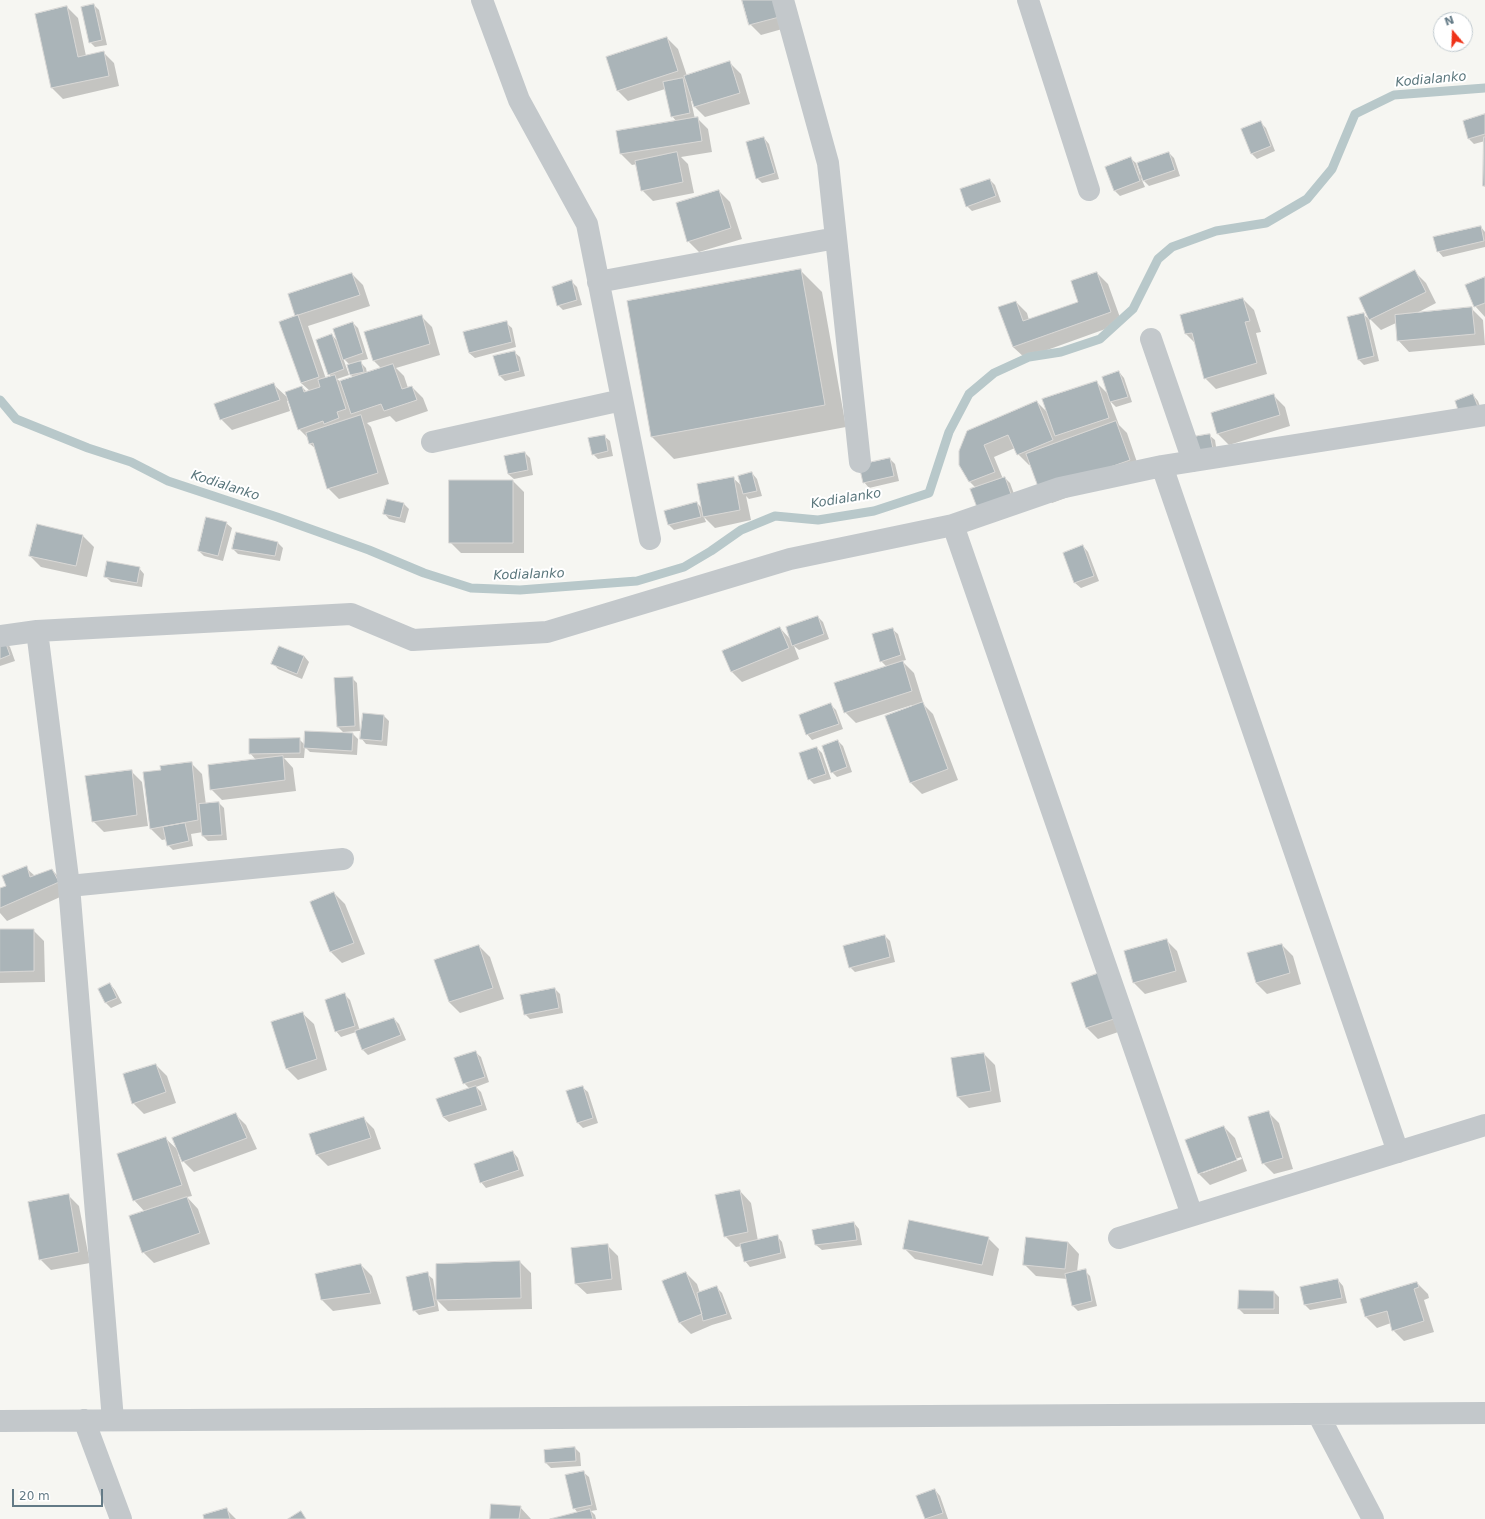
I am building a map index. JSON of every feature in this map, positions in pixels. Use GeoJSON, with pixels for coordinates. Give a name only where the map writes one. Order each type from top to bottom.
{"type":"FeatureCollection","features":[{"type":"Feature","properties":{"kind":"street"},"geometry":{"type":"LineString","coordinates":[[482,0],[519,100],[587,224],[650,539]]}},
{"type":"Feature","properties":{"kind":"street"},"geometry":{"type":"LineString","coordinates":[[783,0],[828,162],[860,462]]}},
{"type":"Feature","properties":{"kind":"street"},"geometry":{"type":"LineString","coordinates":[[1028,0],[1089,190]]}},
{"type":"Feature","properties":{"kind":"street"},"geometry":{"type":"LineString","coordinates":[[598,282],[836,238]]}},
{"type":"Feature","properties":{"kind":"street"},"geometry":{"type":"LineString","coordinates":[[1151,339],[1193,461]]}},
{"type":"Feature","properties":{"kind":"street"},"geometry":{"type":"LineString","coordinates":[[432,442],[622,400]]}},
{"type":"Feature","properties":{"kind":"street"},"geometry":{"type":"LineString","coordinates":[[0,636],[38,631],[351,614],[413,640],[547,632],[790,559],[953,525],[1060,488],[1162,466],[1485,415]]}},
{"type":"Feature","properties":{"kind":"street"},"geometry":{"type":"LineString","coordinates":[[1162,466],[1398,1152]]}},
{"type":"Feature","properties":{"kind":"street"},"geometry":{"type":"LineString","coordinates":[[953,525],[1192,1215]]}},
{"type":"Feature","properties":{"kind":"street"},"geometry":{"type":"LineString","coordinates":[[38,631],[69,886],[113,1420]]}},
{"type":"Feature","properties":{"kind":"street"},"geometry":{"type":"LineString","coordinates":[[69,886],[343,859]]}},
{"type":"Feature","properties":{"kind":"street"},"geometry":{"type":"LineString","coordinates":[[1119,1238],[1485,1125]]}},
{"type":"Feature","properties":{"kind":"street"},"geometry":{"type":"LineString","coordinates":[[0,1421],[1485,1413]]}},
{"type":"Feature","properties":{"kind":"street"},"geometry":{"type":"LineString","coordinates":[[1318,1414],[1373,1519]]}},
{"type":"Feature","properties":{"kind":"street"},"geometry":{"type":"LineString","coordinates":[[84,1420],[121,1519]]}},
{"type":"Feature","properties":{"kind":"building"},"geometry":{"type":"Polygon","coordinates":[[[742,0],[779,0],[783,16],[749,25],[742,0]]]}},
{"type":"Feature","properties":{"kind":"building"},"geometry":{"type":"Polygon","coordinates":[[[94,4],[102,40],[89,43],[81,7],[94,4]]]}},
{"type":"Feature","properties":{"kind":"building"},"geometry":{"type":"Polygon","coordinates":[[[67,6],[78,57],[104,51],[109,76],[51,88],[35,14],[67,6]]]}},
{"type":"Feature","properties":{"kind":"building"},"geometry":{"type":"Polygon","coordinates":[[[667,37],[678,71],[617,91],[606,57],[667,37]]]}},
{"type":"Feature","properties":{"kind":"building"},"geometry":{"type":"Polygon","coordinates":[[[730,61],[740,93],[694,107],[684,76],[730,61]]]}},
{"type":"Feature","properties":{"kind":"building"},"geometry":{"type":"Polygon","coordinates":[[[683,78],[690,113],[671,117],[663,82],[683,78]]]}},
{"type":"Feature","properties":{"kind":"building"},"geometry":{"type":"Polygon","coordinates":[[[1485,114],[1485,134],[1468,139],[1463,121],[1485,114]]]}},
{"type":"Feature","properties":{"kind":"building"},"geometry":{"type":"Polygon","coordinates":[[[698,117],[702,141],[620,154],[616,131],[698,117]]]}},
{"type":"Feature","properties":{"kind":"building"},"geometry":{"type":"Polygon","coordinates":[[[1261,121],[1271,146],[1251,154],[1241,129],[1261,121]]]}},
{"type":"Feature","properties":{"kind":"building"},"geometry":{"type":"Polygon","coordinates":[[[764,137],[775,173],[756,179],[746,142],[764,137]]]}},
{"type":"Feature","properties":{"kind":"building"},"geometry":{"type":"Polygon","coordinates":[[[1484,137],[1485,186],[1483,186],[1484,137]]]}},
{"type":"Feature","properties":{"kind":"building"},"geometry":{"type":"Polygon","coordinates":[[[677,152],[683,182],[641,191],[635,161],[677,152]]]}},
{"type":"Feature","properties":{"kind":"building"},"geometry":{"type":"Polygon","coordinates":[[[1169,152],[1175,170],[1143,181],[1137,163],[1169,152]]]}},
{"type":"Feature","properties":{"kind":"building"},"geometry":{"type":"Polygon","coordinates":[[[1131,157],[1140,181],[1114,191],[1105,167],[1131,157]]]}},
{"type":"Feature","properties":{"kind":"building"},"geometry":{"type":"Polygon","coordinates":[[[990,179],[996,196],[966,207],[960,189],[990,179]]]}},
{"type":"Feature","properties":{"kind":"building"},"geometry":{"type":"Polygon","coordinates":[[[719,190],[731,228],[687,242],[676,203],[719,190]]]}},
{"type":"Feature","properties":{"kind":"building"},"geometry":{"type":"Polygon","coordinates":[[[1481,226],[1484,241],[1437,252],[1433,237],[1481,226]]]}},
{"type":"Feature","properties":{"kind":"building"},"geometry":{"type":"Polygon","coordinates":[[[801,269],[825,405],[651,437],[627,301],[801,269]]]}},
{"type":"Feature","properties":{"kind":"building"},"geometry":{"type":"Polygon","coordinates":[[[1415,270],[1426,292],[1369,320],[1359,298],[1415,270]]]}},
{"type":"Feature","properties":{"kind":"building"},"geometry":{"type":"Polygon","coordinates":[[[1097,272],[1111,312],[1013,347],[998,307],[1016,301],[1023,321],[1078,302],[1071,281],[1097,272]]]}},
{"type":"Feature","properties":{"kind":"building"},"geometry":{"type":"Polygon","coordinates":[[[352,273],[360,295],[295,316],[288,294],[352,273]]]}},
{"type":"Feature","properties":{"kind":"building"},"geometry":{"type":"Polygon","coordinates":[[[1485,277],[1485,303],[1474,307],[1465,285],[1485,277]]]}},
{"type":"Feature","properties":{"kind":"building"},"geometry":{"type":"Polygon","coordinates":[[[572,280],[577,300],[557,306],[552,287],[572,280]]]}},
{"type":"Feature","properties":{"kind":"building"},"geometry":{"type":"Polygon","coordinates":[[[1243,298],[1250,321],[1245,322],[1257,363],[1204,379],[1192,333],[1185,334],[1180,315],[1243,298]]]}},
{"type":"Feature","properties":{"kind":"building"},"geometry":{"type":"Polygon","coordinates":[[[1472,307],[1475,334],[1397,341],[1395,315],[1472,307]]]}},
{"type":"Feature","properties":{"kind":"building"},"geometry":{"type":"Polygon","coordinates":[[[1364,313],[1374,356],[1358,360],[1347,317],[1364,313]]]}},
{"type":"Feature","properties":{"kind":"building"},"geometry":{"type":"Polygon","coordinates":[[[298,315],[319,377],[301,383],[279,322],[298,315]]]}},
{"type":"Feature","properties":{"kind":"building"},"geometry":{"type":"Polygon","coordinates":[[[422,315],[430,344],[373,361],[364,332],[422,315]]]}},
{"type":"Feature","properties":{"kind":"building"},"geometry":{"type":"Polygon","coordinates":[[[507,321],[512,342],[469,353],[463,332],[507,321]]]}},
{"type":"Feature","properties":{"kind":"building"},"geometry":{"type":"Polygon","coordinates":[[[353,322],[363,353],[343,360],[333,329],[353,322]]]}},
{"type":"Feature","properties":{"kind":"building"},"geometry":{"type":"Polygon","coordinates":[[[332,334],[344,369],[328,375],[316,340],[332,334]]]}},
{"type":"Feature","properties":{"kind":"building"},"geometry":{"type":"Polygon","coordinates":[[[515,351],[520,371],[499,376],[493,356],[515,351]]]}},
{"type":"Feature","properties":{"kind":"building"},"geometry":{"type":"Polygon","coordinates":[[[361,361],[364,372],[350,375],[347,365],[361,361]]]}},
{"type":"Feature","properties":{"kind":"building"},"geometry":{"type":"Polygon","coordinates":[[[393,364],[402,389],[412,386],[417,400],[384,411],[381,404],[351,414],[340,381],[393,364]]]}},
{"type":"Feature","properties":{"kind":"building"},"geometry":{"type":"Polygon","coordinates":[[[1119,371],[1128,397],[1110,402],[1102,377],[1119,371]]]}},
{"type":"Feature","properties":{"kind":"building"},"geometry":{"type":"Polygon","coordinates":[[[335,375],[346,409],[337,412],[339,418],[324,424],[323,421],[298,430],[285,392],[302,386],[304,392],[320,387],[318,380],[335,375]]]}},
{"type":"Feature","properties":{"kind":"building"},"geometry":{"type":"Polygon","coordinates":[[[1097,381],[1109,418],[1055,436],[1042,399],[1097,381]]]}},
{"type":"Feature","properties":{"kind":"building"},"geometry":{"type":"Polygon","coordinates":[[[274,383],[280,400],[220,420],[214,404],[274,383]]]}},
{"type":"Feature","properties":{"kind":"building"},"geometry":{"type":"Polygon","coordinates":[[[1274,394],[1280,415],[1217,434],[1211,413],[1274,394]]]}},
{"type":"Feature","properties":{"kind":"building"},"geometry":{"type":"Polygon","coordinates":[[[1473,394],[1480,412],[1461,419],[1455,401],[1473,394]]]}},
{"type":"Feature","properties":{"kind":"building"},"geometry":{"type":"Polygon","coordinates":[[[1037,401],[1053,440],[1017,455],[1008,435],[984,445],[995,472],[969,482],[959,465],[959,451],[967,431],[1037,401]]]}},
{"type":"Feature","properties":{"kind":"building"},"geometry":{"type":"Polygon","coordinates":[[[361,415],[378,473],[327,489],[313,443],[309,444],[306,433],[361,415]]]}},
{"type":"Feature","properties":{"kind":"building"},"geometry":{"type":"Polygon","coordinates":[[[1116,421],[1130,460],[1040,492],[1026,454],[1116,421]]]}},
{"type":"Feature","properties":{"kind":"building"},"geometry":{"type":"Polygon","coordinates":[[[1210,434],[1214,454],[1190,458],[1186,438],[1210,434]]]}},
{"type":"Feature","properties":{"kind":"building"},"geometry":{"type":"Polygon","coordinates":[[[605,435],[608,451],[592,455],[588,438],[605,435]]]}},
{"type":"Feature","properties":{"kind":"building"},"geometry":{"type":"Polygon","coordinates":[[[525,452],[528,470],[508,474],[504,456],[525,452]]]}},
{"type":"Feature","properties":{"kind":"building"},"geometry":{"type":"Polygon","coordinates":[[[890,458],[894,476],[863,483],[859,465],[890,458]]]}},
{"type":"Feature","properties":{"kind":"building"},"geometry":{"type":"Polygon","coordinates":[[[752,472],[757,491],[743,494],[738,476],[752,472]]]}},
{"type":"Feature","properties":{"kind":"building"},"geometry":{"type":"Polygon","coordinates":[[[734,477],[740,510],[703,517],[697,484],[734,477]]]}},
{"type":"Feature","properties":{"kind":"building"},"geometry":{"type":"Polygon","coordinates":[[[1005,477],[1012,497],[978,510],[970,489],[1005,477]]]}},
{"type":"Feature","properties":{"kind":"building"},"geometry":{"type":"Polygon","coordinates":[[[449,480],[513,480],[513,543],[449,543],[449,480]]]}},
{"type":"Feature","properties":{"kind":"building"},"geometry":{"type":"Polygon","coordinates":[[[387,499],[404,503],[400,518],[383,514],[387,499]]]}},
{"type":"Feature","properties":{"kind":"building"},"geometry":{"type":"Polygon","coordinates":[[[697,502],[701,517],[668,525],[664,511],[697,502]]]}},
{"type":"Feature","properties":{"kind":"building"},"geometry":{"type":"Polygon","coordinates":[[[206,517],[227,522],[218,556],[198,551],[206,517]]]}},
{"type":"Feature","properties":{"kind":"building"},"geometry":{"type":"Polygon","coordinates":[[[37,524],[83,535],[76,566],[29,556],[37,524]]]}},
{"type":"Feature","properties":{"kind":"building"},"geometry":{"type":"Polygon","coordinates":[[[236,532],[278,542],[275,556],[232,549],[236,532]]]}},
{"type":"Feature","properties":{"kind":"building"},"geometry":{"type":"Polygon","coordinates":[[[1083,545],[1094,576],[1074,583],[1063,553],[1083,545]]]}},
{"type":"Feature","properties":{"kind":"building"},"geometry":{"type":"Polygon","coordinates":[[[107,561],[140,567],[137,583],[104,577],[107,561]]]}},
{"type":"Feature","properties":{"kind":"building"},"geometry":{"type":"Polygon","coordinates":[[[818,616],[824,634],[792,646],[786,627],[818,616]]]}},
{"type":"Feature","properties":{"kind":"building"},"geometry":{"type":"Polygon","coordinates":[[[780,627],[789,648],[731,672],[722,651],[780,627]]]}},
{"type":"Feature","properties":{"kind":"building"},"geometry":{"type":"Polygon","coordinates":[[[893,628],[901,655],[880,662],[872,634],[893,628]]]}},
{"type":"Feature","properties":{"kind":"building"},"geometry":{"type":"Polygon","coordinates":[[[5,641],[10,655],[0,659],[0,642],[5,641]]]}},
{"type":"Feature","properties":{"kind":"building"},"geometry":{"type":"Polygon","coordinates":[[[279,646],[304,656],[297,674],[271,664],[279,646]]]}},
{"type":"Feature","properties":{"kind":"building"},"geometry":{"type":"Polygon","coordinates":[[[903,661],[912,691],[844,713],[834,683],[903,661]]]}},
{"type":"Feature","properties":{"kind":"building"},"geometry":{"type":"Polygon","coordinates":[[[353,677],[355,726],[337,727],[334,678],[353,677]]]}},
{"type":"Feature","properties":{"kind":"building"},"geometry":{"type":"Polygon","coordinates":[[[923,702],[948,769],[910,783],[885,716],[923,702]]]}},
{"type":"Feature","properties":{"kind":"building"},"geometry":{"type":"Polygon","coordinates":[[[831,703],[839,724],[806,735],[799,715],[831,703]]]}},
{"type":"Feature","properties":{"kind":"building"},"geometry":{"type":"Polygon","coordinates":[[[363,713],[384,715],[382,741],[360,739],[363,713]]]}},
{"type":"Feature","properties":{"kind":"building"},"geometry":{"type":"Polygon","coordinates":[[[305,731],[353,733],[352,751],[304,748],[305,731]]]}},
{"type":"Feature","properties":{"kind":"building"},"geometry":{"type":"Polygon","coordinates":[[[300,738],[300,753],[249,754],[249,739],[300,738]]]}},
{"type":"Feature","properties":{"kind":"building"},"geometry":{"type":"Polygon","coordinates":[[[838,740],[847,767],[831,773],[822,746],[838,740]]]}},
{"type":"Feature","properties":{"kind":"building"},"geometry":{"type":"Polygon","coordinates":[[[817,747],[826,774],[808,780],[799,753],[817,747]]]}},
{"type":"Feature","properties":{"kind":"building"},"geometry":{"type":"Polygon","coordinates":[[[283,756],[285,780],[210,790],[208,765],[283,756]]]}},
{"type":"Feature","properties":{"kind":"building"},"geometry":{"type":"Polygon","coordinates":[[[192,762],[198,820],[150,829],[143,772],[161,770],[160,766],[192,762]]]}},
{"type":"Feature","properties":{"kind":"building"},"geometry":{"type":"Polygon","coordinates":[[[132,770],[137,815],[92,822],[85,776],[132,770]]]}},
{"type":"Feature","properties":{"kind":"building"},"geometry":{"type":"Polygon","coordinates":[[[219,802],[222,835],[202,836],[199,804],[219,802]]]}},
{"type":"Feature","properties":{"kind":"building"},"geometry":{"type":"Polygon","coordinates":[[[185,823],[189,841],[167,846],[163,827],[185,823]]]}},
{"type":"Feature","properties":{"kind":"building"},"geometry":{"type":"Polygon","coordinates":[[[27,866],[30,877],[52,869],[59,882],[0,908],[0,888],[6,886],[2,876],[27,866]]]}},
{"type":"Feature","properties":{"kind":"building"},"geometry":{"type":"Polygon","coordinates":[[[334,892],[354,943],[330,952],[310,902],[334,892]]]}},
{"type":"Feature","properties":{"kind":"building"},"geometry":{"type":"Polygon","coordinates":[[[0,929],[34,929],[34,971],[0,972],[0,929]]]}},
{"type":"Feature","properties":{"kind":"building"},"geometry":{"type":"Polygon","coordinates":[[[885,935],[890,957],[849,968],[843,946],[885,935]]]}},
{"type":"Feature","properties":{"kind":"building"},"geometry":{"type":"Polygon","coordinates":[[[1167,939],[1176,971],[1133,983],[1124,951],[1167,939]]]}},
{"type":"Feature","properties":{"kind":"building"},"geometry":{"type":"Polygon","coordinates":[[[1282,944],[1290,973],[1256,983],[1247,953],[1282,944]]]}},
{"type":"Feature","properties":{"kind":"building"},"geometry":{"type":"Polygon","coordinates":[[[479,945],[493,988],[449,1002],[434,960],[479,945]]]}},
{"type":"Feature","properties":{"kind":"building"},"geometry":{"type":"Polygon","coordinates":[[[1102,972],[1117,1018],[1086,1028],[1071,983],[1102,972]]]}},
{"type":"Feature","properties":{"kind":"building"},"geometry":{"type":"Polygon","coordinates":[[[110,983],[117,998],[105,1003],[98,989],[110,983]]]}},
{"type":"Feature","properties":{"kind":"building"},"geometry":{"type":"Polygon","coordinates":[[[555,988],[559,1008],[524,1015],[520,995],[555,988]]]}},
{"type":"Feature","properties":{"kind":"building"},"geometry":{"type":"Polygon","coordinates":[[[345,993],[355,1026],[335,1032],[325,1000],[345,993]]]}},
{"type":"Feature","properties":{"kind":"building"},"geometry":{"type":"Polygon","coordinates":[[[303,1012],[317,1059],[286,1069],[271,1022],[303,1012]]]}},
{"type":"Feature","properties":{"kind":"building"},"geometry":{"type":"Polygon","coordinates":[[[394,1018],[401,1035],[362,1050],[355,1031],[394,1018]]]}},
{"type":"Feature","properties":{"kind":"building"},"geometry":{"type":"Polygon","coordinates":[[[476,1051],[485,1077],[463,1084],[454,1058],[476,1051]]]}},
{"type":"Feature","properties":{"kind":"building"},"geometry":{"type":"Polygon","coordinates":[[[984,1053],[991,1091],[957,1097],[951,1058],[984,1053]]]}},
{"type":"Feature","properties":{"kind":"building"},"geometry":{"type":"Polygon","coordinates":[[[156,1064],[166,1092],[132,1104],[123,1074],[156,1064]]]}},
{"type":"Feature","properties":{"kind":"building"},"geometry":{"type":"Polygon","coordinates":[[[476,1086],[482,1105],[443,1117],[436,1099],[476,1086]]]}},
{"type":"Feature","properties":{"kind":"building"},"geometry":{"type":"Polygon","coordinates":[[[583,1086],[593,1118],[577,1123],[566,1091],[583,1086]]]}},
{"type":"Feature","properties":{"kind":"building"},"geometry":{"type":"Polygon","coordinates":[[[1269,1111],[1283,1158],[1262,1164],[1248,1117],[1269,1111]]]}},
{"type":"Feature","properties":{"kind":"building"},"geometry":{"type":"Polygon","coordinates":[[[236,1113],[247,1138],[182,1162],[172,1138],[236,1113]]]}},
{"type":"Feature","properties":{"kind":"building"},"geometry":{"type":"Polygon","coordinates":[[[364,1117],[371,1138],[316,1155],[309,1134],[364,1117]]]}},
{"type":"Feature","properties":{"kind":"building"},"geometry":{"type":"Polygon","coordinates":[[[1224,1126],[1237,1160],[1198,1174],[1185,1140],[1224,1126]]]}},
{"type":"Feature","properties":{"kind":"building"},"geometry":{"type":"Polygon","coordinates":[[[166,1137],[182,1185],[133,1201],[117,1154],[166,1137]]]}},
{"type":"Feature","properties":{"kind":"building"},"geometry":{"type":"Polygon","coordinates":[[[513,1151],[519,1170],[480,1183],[474,1164],[513,1151]]]}},
{"type":"Feature","properties":{"kind":"building"},"geometry":{"type":"Polygon","coordinates":[[[740,1190],[748,1232],[724,1237],[715,1195],[740,1190]]]}},
{"type":"Feature","properties":{"kind":"building"},"geometry":{"type":"Polygon","coordinates":[[[69,1194],[79,1252],[39,1260],[28,1202],[69,1194]]]}},
{"type":"Feature","properties":{"kind":"building"},"geometry":{"type":"Polygon","coordinates":[[[187,1197],[200,1233],[142,1253],[129,1216],[187,1197]]]}},
{"type":"Feature","properties":{"kind":"building"},"geometry":{"type":"Polygon","coordinates":[[[909,1220],[989,1237],[982,1265],[903,1249],[909,1220]]]}},
{"type":"Feature","properties":{"kind":"building"},"geometry":{"type":"Polygon","coordinates":[[[854,1222],[857,1240],[815,1245],[812,1230],[854,1222]]]}},
{"type":"Feature","properties":{"kind":"building"},"geometry":{"type":"Polygon","coordinates":[[[778,1235],[781,1253],[744,1262],[740,1244],[778,1235]]]}},
{"type":"Feature","properties":{"kind":"building"},"geometry":{"type":"Polygon","coordinates":[[[1026,1237],[1068,1242],[1065,1269],[1023,1265],[1026,1237]]]}},
{"type":"Feature","properties":{"kind":"building"},"geometry":{"type":"Polygon","coordinates":[[[608,1244],[612,1279],[575,1284],[571,1248],[608,1244]]]}},
{"type":"Feature","properties":{"kind":"building"},"geometry":{"type":"Polygon","coordinates":[[[520,1261],[521,1298],[436,1300],[436,1264],[520,1261]]]}},
{"type":"Feature","properties":{"kind":"building"},"geometry":{"type":"Polygon","coordinates":[[[361,1264],[371,1293],[321,1300],[315,1274],[361,1264]]]}},
{"type":"Feature","properties":{"kind":"building"},"geometry":{"type":"Polygon","coordinates":[[[1086,1269],[1092,1301],[1072,1306],[1065,1274],[1086,1269]]]}},
{"type":"Feature","properties":{"kind":"building"},"geometry":{"type":"Polygon","coordinates":[[[428,1272],[435,1306],[413,1311],[406,1277],[428,1272]]]}},
{"type":"Feature","properties":{"kind":"building"},"geometry":{"type":"Polygon","coordinates":[[[686,1272],[702,1314],[679,1323],[662,1281],[686,1272]]]}},
{"type":"Feature","properties":{"kind":"building"},"geometry":{"type":"Polygon","coordinates":[[[1338,1279],[1342,1298],[1304,1305],[1300,1287],[1338,1279]]]}},
{"type":"Feature","properties":{"kind":"building"},"geometry":{"type":"Polygon","coordinates":[[[1417,1282],[1419,1287],[1414,1289],[1424,1321],[1392,1331],[1387,1311],[1365,1317],[1360,1299],[1417,1282]]]}},
{"type":"Feature","properties":{"kind":"building"},"geometry":{"type":"Polygon","coordinates":[[[717,1286],[727,1314],[703,1321],[697,1293],[717,1286]]]}},
{"type":"Feature","properties":{"kind":"building"},"geometry":{"type":"Polygon","coordinates":[[[1239,1290],[1274,1291],[1274,1309],[1238,1309],[1239,1290]]]}},
{"type":"Feature","properties":{"kind":"building"},"geometry":{"type":"Polygon","coordinates":[[[575,1447],[576,1461],[545,1463],[544,1450],[575,1447]]]}},
{"type":"Feature","properties":{"kind":"building"},"geometry":{"type":"Polygon","coordinates":[[[584,1471],[592,1505],[573,1509],[565,1475],[584,1471]]]}},
{"type":"Feature","properties":{"kind":"building"},"geometry":{"type":"Polygon","coordinates":[[[935,1489],[943,1513],[925,1519],[916,1496],[935,1489]]]}},
{"type":"Feature","properties":{"kind":"building"},"geometry":{"type":"Polygon","coordinates":[[[491,1504],[521,1506],[519,1519],[490,1519],[491,1504]]]}},
{"type":"Feature","properties":{"kind":"building"},"geometry":{"type":"Polygon","coordinates":[[[227,1508],[230,1519],[204,1519],[203,1515],[227,1508]]]}},
{"type":"Feature","properties":{"kind":"building"},"geometry":{"type":"Polygon","coordinates":[[[590,1509],[593,1519],[550,1519],[590,1509]]]}},
{"type":"Feature","properties":{"kind":"building"},"geometry":{"type":"Polygon","coordinates":[[[301,1511],[306,1519],[288,1519],[301,1511]]]}},
{"type":"Feature","properties":{"kind":"waterway","name":"Kodialanko"},"geometry":{"type":"LineString","coordinates":[[0,400],[16,419],[88,448],[131,462],[168,481],[277,517],[369,550],[424,573],[471,588],[520,590],[637,581],[684,567],[711,551],[741,530],[775,516],[818,520],[874,511],[929,493],[949,432],[969,394],[994,373],[1029,357],[1061,352],[1100,339],[1133,309],[1158,259],[1172,247],[1216,231],[1266,223],[1307,199],[1332,169],[1355,114],[1394,95],[1485,88]]}}]}
